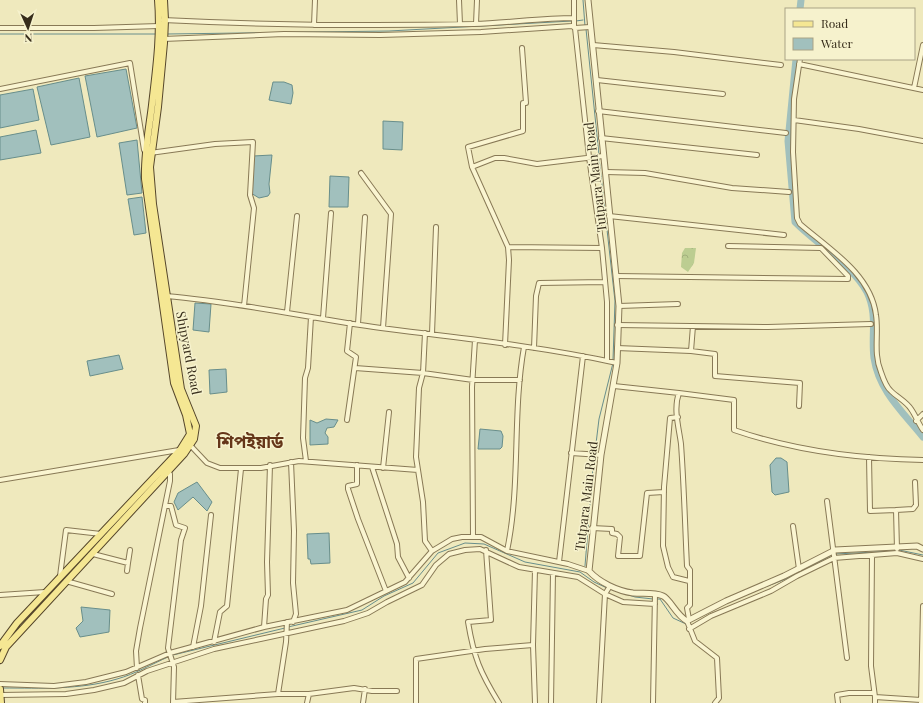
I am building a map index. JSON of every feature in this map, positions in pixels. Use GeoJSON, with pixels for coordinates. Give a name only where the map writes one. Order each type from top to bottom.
{"type":"FeatureCollection","features":[{"type":"Feature","properties":{"kind":"main road","name":"Shipyard Road"},"geometry":{"type":"LineString","coordinates":[[0,660],[6,647],[66,581],[93,554],[190,445],[196,434],[196,426],[181,389],[145,179],[152,106],[161,39],[161,22],[158,0]]}},
{"type":"Feature","properties":{"kind":"main road","name":"Shipyard Road"},"geometry":{"type":"LineString","coordinates":[[161,22],[164,0]]}},
{"type":"Feature","properties":{"kind":"main road","name":"Shipyard Road"},"geometry":{"type":"LineString","coordinates":[[164,296],[174,383],[188,419],[190,434],[180,450]]}},
{"type":"Feature","properties":{"kind":"main road"},"geometry":{"type":"LineString","coordinates":[[0,646],[17,623],[180,450]]}},
{"type":"Feature","properties":{"kind":"main road"},"geometry":{"type":"LineString","coordinates":[[0,692],[1,703]]}},
{"type":"Feature","properties":{"kind":"street"},"geometry":{"type":"LineString","coordinates":[[314,25],[315,0]]}},
{"type":"Feature","properties":{"kind":"street"},"geometry":{"type":"LineString","coordinates":[[459,0],[460,24]]}},
{"type":"Feature","properties":{"kind":"street"},"geometry":{"type":"LineString","coordinates":[[476,24],[477,0]]}},
{"type":"Feature","properties":{"kind":"street"},"geometry":{"type":"LineString","coordinates":[[574,0],[574,18],[589,157],[602,248],[608,361]]}},
{"type":"Feature","properties":{"kind":"street","name":"Tutpara Main Road"},"geometry":{"type":"LineString","coordinates":[[588,0],[597,80],[598,112],[606,172],[609,216],[619,306],[617,325],[617,363],[614,386],[597,454],[589,571],[608,589],[655,595]]}},
{"type":"Feature","properties":{"kind":"street"},"geometry":{"type":"LineString","coordinates":[[0,28],[94,28],[161,22],[314,25],[476,24],[536,18],[574,18]]}},
{"type":"Feature","properties":{"kind":"street"},"geometry":{"type":"LineString","coordinates":[[161,39],[284,34],[380,35],[481,32],[572,26],[590,27]]}},
{"type":"Feature","properties":{"kind":"street"},"geometry":{"type":"LineString","coordinates":[[592,45],[674,52],[780,65]]}},
{"type":"Feature","properties":{"kind":"street"},"geometry":{"type":"LineString","coordinates":[[914,88],[922,59],[923,45]]}},
{"type":"Feature","properties":{"kind":"street"},"geometry":{"type":"LineString","coordinates":[[505,345],[509,260],[508,247],[472,167],[468,147],[523,131],[523,103],[526,103],[522,48]]}},
{"type":"Feature","properties":{"kind":"street"},"geometry":{"type":"LineString","coordinates":[[800,60],[794,99],[793,152],[797,218],[800,224],[850,266],[866,285],[874,300],[877,316],[876,351],[881,372],[889,390],[911,408],[916,421],[923,430]]}},
{"type":"Feature","properties":{"kind":"street"},"geometry":{"type":"LineString","coordinates":[[0,89],[130,62],[148,153],[215,144],[253,142],[250,195],[254,208],[244,306]]}},
{"type":"Feature","properties":{"kind":"street"},"geometry":{"type":"LineString","coordinates":[[799,64],[923,90]]}},
{"type":"Feature","properties":{"kind":"street"},"geometry":{"type":"LineString","coordinates":[[597,80],[723,94]]}},
{"type":"Feature","properties":{"kind":"street"},"geometry":{"type":"LineString","coordinates":[[598,112],[786,133]]}},
{"type":"Feature","properties":{"kind":"street"},"geometry":{"type":"LineString","coordinates":[[794,120],[859,129],[923,141]]}},
{"type":"Feature","properties":{"kind":"street"},"geometry":{"type":"LineString","coordinates":[[601,138],[758,155]]}},
{"type":"Feature","properties":{"kind":"street"},"geometry":{"type":"LineString","coordinates":[[472,167],[495,158],[504,158],[537,164],[603,156]]}},
{"type":"Feature","properties":{"kind":"street"},"geometry":{"type":"LineString","coordinates":[[606,172],[645,173],[732,188],[789,192]]}},
{"type":"Feature","properties":{"kind":"street"},"geometry":{"type":"LineString","coordinates":[[361,173],[391,214],[383,328]]}},
{"type":"Feature","properties":{"kind":"street"},"geometry":{"type":"LineString","coordinates":[[323,318],[331,214]]}},
{"type":"Feature","properties":{"kind":"street"},"geometry":{"type":"LineString","coordinates":[[287,312],[297,216]]}},
{"type":"Feature","properties":{"kind":"street"},"geometry":{"type":"LineString","coordinates":[[609,216],[784,235]]}},
{"type":"Feature","properties":{"kind":"street"},"geometry":{"type":"LineString","coordinates":[[358,324],[365,217]]}},
{"type":"Feature","properties":{"kind":"street"},"geometry":{"type":"LineString","coordinates":[[432,334],[436,227]]}},
{"type":"Feature","properties":{"kind":"street"},"geometry":{"type":"LineString","coordinates":[[616,276],[848,279],[848,276],[820,248],[728,246]]}},
{"type":"Feature","properties":{"kind":"street"},"geometry":{"type":"LineString","coordinates":[[508,247],[602,248]]}},
{"type":"Feature","properties":{"kind":"street"},"geometry":{"type":"LineString","coordinates":[[534,348],[536,296],[539,283],[605,282]]}},
{"type":"Feature","properties":{"kind":"street"},"geometry":{"type":"LineString","coordinates":[[164,296],[287,312],[383,328],[534,348],[617,363]]}},
{"type":"Feature","properties":{"kind":"street"},"geometry":{"type":"LineString","coordinates":[[619,306],[678,304]]}},
{"type":"Feature","properties":{"kind":"street"},"geometry":{"type":"LineString","coordinates":[[306,461],[303,438],[305,378],[308,368],[311,317]]}},
{"type":"Feature","properties":{"kind":"street"},"geometry":{"type":"LineString","coordinates":[[347,420],[356,357],[347,351],[350,323]]}},
{"type":"Feature","properties":{"kind":"street"},"geometry":{"type":"LineString","coordinates":[[617,325],[781,326],[870,324]]}},
{"type":"Feature","properties":{"kind":"street"},"geometry":{"type":"LineString","coordinates":[[691,351],[693,326]]}},
{"type":"Feature","properties":{"kind":"street"},"geometry":{"type":"LineString","coordinates":[[425,333],[423,373],[419,388],[417,428],[418,470],[423,502],[426,542],[432,551]]}},
{"type":"Feature","properties":{"kind":"street"},"geometry":{"type":"LineString","coordinates":[[473,535],[473,380],[475,340]]}},
{"type":"Feature","properties":{"kind":"street"},"geometry":{"type":"LineString","coordinates":[[507,551],[514,512],[520,380],[524,347]]}},
{"type":"Feature","properties":{"kind":"street"},"geometry":{"type":"LineString","coordinates":[[617,348],[691,351],[715,354],[715,376],[800,383],[799,406]]}},
{"type":"Feature","properties":{"kind":"street"},"geometry":{"type":"LineString","coordinates":[[559,562],[583,356]]}},
{"type":"Feature","properties":{"kind":"street"},"geometry":{"type":"LineString","coordinates":[[355,368],[423,373],[473,380],[520,380]]}},
{"type":"Feature","properties":{"kind":"street"},"geometry":{"type":"LineString","coordinates":[[614,386],[734,400],[734,430],[753,437],[829,454],[923,460]]}},
{"type":"Feature","properties":{"kind":"street"},"geometry":{"type":"LineString","coordinates":[[679,393],[676,400],[687,566],[690,570],[690,604],[687,608],[687,615],[689,629],[695,641],[717,658],[719,698],[715,703]]}},
{"type":"Feature","properties":{"kind":"street"},"geometry":{"type":"LineString","coordinates":[[383,468],[389,412]]}},
{"type":"Feature","properties":{"kind":"street"},"geometry":{"type":"LineString","coordinates":[[916,421],[923,414]]}},
{"type":"Feature","properties":{"kind":"street"},"geometry":{"type":"LineString","coordinates":[[678,417],[670,418],[664,492],[663,546],[668,567],[675,579],[689,581]]}},
{"type":"Feature","properties":{"kind":"street"},"geometry":{"type":"LineString","coordinates":[[190,445],[207,463],[220,468],[261,468],[270,465],[306,461],[418,470]]}},
{"type":"Feature","properties":{"kind":"street"},"geometry":{"type":"LineString","coordinates":[[0,480],[180,450]]}},
{"type":"Feature","properties":{"kind":"street"},"geometry":{"type":"LineString","coordinates":[[571,453],[597,454]]}},
{"type":"Feature","properties":{"kind":"street"},"geometry":{"type":"LineString","coordinates":[[869,457],[870,511],[913,509],[916,505],[915,482]]}},
{"type":"Feature","properties":{"kind":"street"},"geometry":{"type":"LineString","coordinates":[[278,694],[287,628],[293,622],[296,614],[293,583],[294,531],[291,462]]}},
{"type":"Feature","properties":{"kind":"street"},"geometry":{"type":"LineString","coordinates":[[264,627],[266,599],[268,595],[270,465]]}},
{"type":"Feature","properties":{"kind":"street"},"geometry":{"type":"LineString","coordinates":[[357,465],[357,484],[348,486],[358,518],[386,590]]}},
{"type":"Feature","properties":{"kind":"street"},"geometry":{"type":"LineString","coordinates":[[372,467],[397,544],[398,557],[409,578]]}},
{"type":"Feature","properties":{"kind":"street"},"geometry":{"type":"LineString","coordinates":[[214,642],[220,612],[227,606],[241,468]]}},
{"type":"Feature","properties":{"kind":"street"},"geometry":{"type":"LineString","coordinates":[[137,668],[136,651],[140,628],[166,506],[170,476],[166,472]]}},
{"type":"Feature","properties":{"kind":"street"},"geometry":{"type":"LineString","coordinates":[[592,528],[612,529],[612,533],[617,534],[620,537],[618,556],[640,556],[647,493],[664,492]]}},
{"type":"Feature","properties":{"kind":"street"},"geometry":{"type":"LineString","coordinates":[[827,501],[847,658]]}},
{"type":"Feature","properties":{"kind":"street"},"geometry":{"type":"LineString","coordinates":[[166,506],[171,506],[176,525],[185,528],[181,540],[169,640],[170,653],[174,667],[173,703],[278,694],[309,694],[354,688],[397,691]]}},
{"type":"Feature","properties":{"kind":"street"},"geometry":{"type":"LineString","coordinates":[[896,510],[897,550]]}},
{"type":"Feature","properties":{"kind":"street"},"geometry":{"type":"LineString","coordinates":[[193,647],[201,606],[211,515]]}},
{"type":"Feature","properties":{"kind":"street"},"geometry":{"type":"LineString","coordinates":[[793,526],[799,568]]}},
{"type":"Feature","properties":{"kind":"street"},"geometry":{"type":"LineString","coordinates":[[60,577],[66,530],[101,534]]}},
{"type":"Feature","properties":{"kind":"street"},"geometry":{"type":"LineString","coordinates":[[293,622],[347,610],[361,605],[409,578],[432,551],[452,539],[473,535],[492,541],[507,551],[559,562],[589,571]]}},
{"type":"Feature","properties":{"kind":"street"},"geometry":{"type":"LineString","coordinates":[[689,629],[711,616],[771,591],[834,554],[872,556],[917,546],[923,549]]}},
{"type":"Feature","properties":{"kind":"street"},"geometry":{"type":"LineString","coordinates":[[127,570],[130,550]]}},
{"type":"Feature","properties":{"kind":"street"},"geometry":{"type":"LineString","coordinates":[[0,692],[66,694],[94,690],[124,683],[138,675],[172,662],[287,628],[344,621],[368,613],[422,585],[436,565],[449,554],[465,550],[486,550],[519,567],[578,577],[608,589],[623,602],[655,603]]}},
{"type":"Feature","properties":{"kind":"street"},"geometry":{"type":"LineString","coordinates":[[486,550],[491,620],[468,622],[473,651],[482,675],[499,703]]}},
{"type":"Feature","properties":{"kind":"street"},"geometry":{"type":"LineString","coordinates":[[688,620],[726,600],[834,554],[897,550],[923,559]]}},
{"type":"Feature","properties":{"kind":"street"},"geometry":{"type":"LineString","coordinates":[[93,554],[128,563]]}},
{"type":"Feature","properties":{"kind":"street"},"geometry":{"type":"LineString","coordinates":[[872,556],[871,666],[875,703]]}},
{"type":"Feature","properties":{"kind":"street"},"geometry":{"type":"LineString","coordinates":[[535,703],[533,645],[536,570]]}},
{"type":"Feature","properties":{"kind":"street"},"geometry":{"type":"LineString","coordinates":[[551,703],[553,573]]}},
{"type":"Feature","properties":{"kind":"street"},"geometry":{"type":"LineString","coordinates":[[66,581],[112,594]]}},
{"type":"Feature","properties":{"kind":"street"},"geometry":{"type":"LineString","coordinates":[[599,703],[608,589]]}},
{"type":"Feature","properties":{"kind":"street"},"geometry":{"type":"LineString","coordinates":[[0,595],[46,592]]}},
{"type":"Feature","properties":{"kind":"street"},"geometry":{"type":"LineString","coordinates":[[653,703],[655,595],[665,597],[675,611],[688,620]]}},
{"type":"Feature","properties":{"kind":"street"},"geometry":{"type":"LineString","coordinates":[[838,703],[838,695],[849,693],[921,701],[923,606]]}},
{"type":"Feature","properties":{"kind":"street"},"geometry":{"type":"LineString","coordinates":[[0,684],[54,686],[86,682],[137,668],[170,653],[264,627],[287,628]]}},
{"type":"Feature","properties":{"kind":"street"},"geometry":{"type":"LineString","coordinates":[[416,703],[416,659],[533,645]]}},
{"type":"Feature","properties":{"kind":"street"},"geometry":{"type":"LineString","coordinates":[[138,675],[142,699],[145,700],[145,703]]}},
{"type":"Feature","properties":{"kind":"street"},"geometry":{"type":"LineString","coordinates":[[363,703],[365,689]]}},
{"type":"Feature","properties":{"kind":"street"},"geometry":{"type":"LineString","coordinates":[[308,703],[309,694]]}},
{"type":"Feature","properties":{"kind":"green space"},"geometry":{"type":"Polygon","coordinates":[[[685,248],[696,248],[694,263],[688,272],[681,267],[682,253],[685,248]]]}},
{"type":"Feature","properties":{"kind":"water"},"geometry":{"type":"Polygon","coordinates":[[[126,69],[137,128],[97,137],[85,76],[126,69]]]}},
{"type":"Feature","properties":{"kind":"water"},"geometry":{"type":"Polygon","coordinates":[[[79,78],[90,137],[51,145],[37,87],[79,78]]]}},
{"type":"Feature","properties":{"kind":"water"},"geometry":{"type":"Polygon","coordinates":[[[273,82],[284,82],[292,85],[293,93],[291,104],[269,100],[273,82]]]}},
{"type":"Feature","properties":{"kind":"water"},"geometry":{"type":"Polygon","coordinates":[[[33,89],[39,120],[0,128],[0,95],[33,89]]]}},
{"type":"Feature","properties":{"kind":"water"},"geometry":{"type":"Polygon","coordinates":[[[383,121],[403,122],[402,150],[383,149],[383,121]]]}},
{"type":"Feature","properties":{"kind":"water"},"geometry":{"type":"Polygon","coordinates":[[[36,130],[41,153],[0,160],[0,137],[36,130]]]}},
{"type":"Feature","properties":{"kind":"water"},"geometry":{"type":"Polygon","coordinates":[[[137,140],[142,193],[127,195],[119,143],[137,140]]]}},
{"type":"Feature","properties":{"kind":"water"},"geometry":{"type":"Polygon","coordinates":[[[272,155],[269,184],[270,193],[268,196],[259,198],[251,193],[253,156],[272,155]]]}},
{"type":"Feature","properties":{"kind":"water"},"geometry":{"type":"Polygon","coordinates":[[[330,176],[349,177],[348,207],[329,207],[330,176]]]}},
{"type":"Feature","properties":{"kind":"water"},"geometry":{"type":"Polygon","coordinates":[[[142,197],[146,233],[134,235],[128,199],[142,197]]]}},
{"type":"Feature","properties":{"kind":"water"},"geometry":{"type":"Polygon","coordinates":[[[195,303],[211,304],[209,332],[193,330],[195,303]]]}},
{"type":"Feature","properties":{"kind":"water"},"geometry":{"type":"Polygon","coordinates":[[[119,355],[123,369],[90,376],[87,361],[119,355]]]}},
{"type":"Feature","properties":{"kind":"water"},"geometry":{"type":"Polygon","coordinates":[[[226,369],[227,392],[210,394],[209,370],[226,369]]]}},
{"type":"Feature","properties":{"kind":"water"},"geometry":{"type":"Polygon","coordinates":[[[326,419],[338,420],[334,427],[327,428],[325,433],[328,437],[328,444],[310,445],[310,420],[317,423],[326,419]]]}},
{"type":"Feature","properties":{"kind":"water"},"geometry":{"type":"Polygon","coordinates":[[[480,429],[501,431],[503,436],[502,447],[500,449],[478,449],[480,429]]]}},
{"type":"Feature","properties":{"kind":"water"},"geometry":{"type":"Polygon","coordinates":[[[776,458],[781,458],[787,462],[789,492],[775,495],[772,492],[770,465],[776,458]]]}},
{"type":"Feature","properties":{"kind":"water"},"geometry":{"type":"Polygon","coordinates":[[[197,482],[212,502],[207,511],[193,497],[178,510],[174,502],[178,493],[197,482]]]}},
{"type":"Feature","properties":{"kind":"water"},"geometry":{"type":"Polygon","coordinates":[[[329,533],[330,563],[311,564],[310,559],[308,559],[307,534],[329,533]]]}},
{"type":"Feature","properties":{"kind":"water"},"geometry":{"type":"Polygon","coordinates":[[[81,607],[110,610],[109,632],[80,637],[76,628],[83,621],[81,607]]]}},
{"type":"Feature","properties":{"kind":"waterway"},"geometry":{"type":"LineString","coordinates":[[583,0],[585,26]]}},
{"type":"Feature","properties":{"kind":"waterway"},"geometry":{"type":"LineString","coordinates":[[800,8],[801,0]]}},
{"type":"Feature","properties":{"kind":"waterway"},"geometry":{"type":"LineString","coordinates":[[576,21],[583,20]]}},
{"type":"Feature","properties":{"kind":"waterway"},"geometry":{"type":"LineString","coordinates":[[167,34],[389,31],[572,21]]}},
{"type":"Feature","properties":{"kind":"waterway"},"geometry":{"type":"LineString","coordinates":[[586,29],[599,155]]}},
{"type":"Feature","properties":{"kind":"waterway"},"geometry":{"type":"LineString","coordinates":[[0,34],[156,34]]}},
{"type":"Feature","properties":{"kind":"waterway"},"geometry":{"type":"LineString","coordinates":[[796,60],[788,141],[795,222],[853,273],[867,292],[872,309],[874,325],[874,358],[881,381],[886,391],[900,410],[923,437]]}},
{"type":"Feature","properties":{"kind":"waterway"},"geometry":{"type":"LineString","coordinates":[[599,158],[615,301],[613,360]]}},
{"type":"Feature","properties":{"kind":"waterway"},"geometry":{"type":"LineString","coordinates":[[595,452],[599,419],[613,363]]}},
{"type":"Feature","properties":{"kind":"waterway"},"geometry":{"type":"LineString","coordinates":[[585,566],[594,455]]}},
{"type":"Feature","properties":{"kind":"waterway"},"geometry":{"type":"LineString","coordinates":[[288,627],[362,610],[384,596],[413,583],[438,553],[465,543],[484,544],[525,562],[580,572],[594,582],[607,588]]}},
{"type":"Feature","properties":{"kind":"waterway"},"geometry":{"type":"LineString","coordinates":[[899,550],[923,555]]}},
{"type":"Feature","properties":{"kind":"waterway"},"geometry":{"type":"LineString","coordinates":[[835,554],[896,551]]}},
{"type":"Feature","properties":{"kind":"waterway"},"geometry":{"type":"LineString","coordinates":[[755,591],[788,578],[832,555]]}},
{"type":"Feature","properties":{"kind":"waterway"},"geometry":{"type":"LineString","coordinates":[[610,589],[635,597],[653,599]]}},
{"type":"Feature","properties":{"kind":"waterway"},"geometry":{"type":"LineString","coordinates":[[656,599],[660,599],[673,618],[686,624]]}},
{"type":"Feature","properties":{"kind":"waterway"},"geometry":{"type":"LineString","coordinates":[[173,655],[285,628]]}},
{"type":"Feature","properties":{"kind":"waterway"},"geometry":{"type":"LineString","coordinates":[[3,688],[60,688],[103,683],[130,674],[168,657]]}},
{"type":"Feature","properties":{"kind":"district","name":"শিপইয়ার্ড"},"geometry":{"type":"Point","coordinates":[250,442]}}]}
